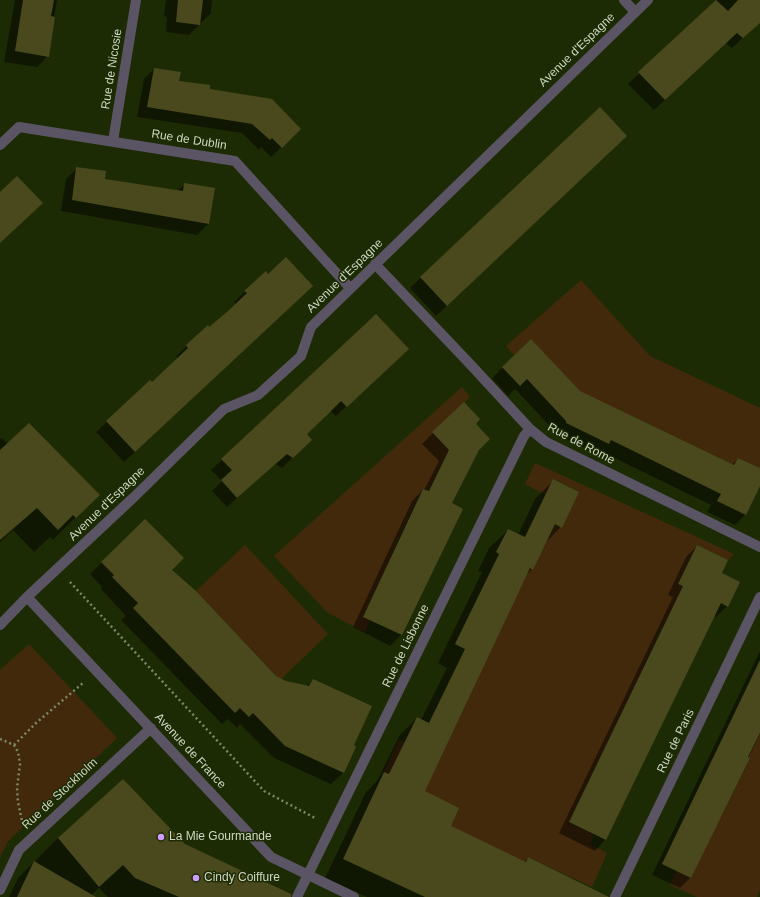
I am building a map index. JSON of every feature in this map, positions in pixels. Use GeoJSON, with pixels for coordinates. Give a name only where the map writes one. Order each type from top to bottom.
{"type":"FeatureCollection","features":[{"type":"Feature","properties":{"kind":"street","name":"Rue de Nicosie"},"geometry":{"type":"LineString","coordinates":[[113,142],[136,0]]}},
{"type":"Feature","properties":{"kind":"street"},"geometry":{"type":"LineString","coordinates":[[624,0],[635,12]]}},
{"type":"Feature","properties":{"kind":"street","name":"Avenue d'Espagne"},"geometry":{"type":"LineString","coordinates":[[0,625],[26,596],[58,569],[224,409],[258,395],[301,356],[311,327],[648,0]]}},
{"type":"Feature","properties":{"kind":"street","name":"Rue de Dublin"},"geometry":{"type":"LineString","coordinates":[[0,145],[18,127],[234,161],[350,288]]}},
{"type":"Feature","properties":{"kind":"street","name":"Rue de Rome"},"geometry":{"type":"LineString","coordinates":[[375,264],[530,429],[546,442],[760,548]]}},
{"type":"Feature","properties":{"kind":"street","name":"Rue de Lisbonne"},"geometry":{"type":"LineString","coordinates":[[297,897],[524,436],[530,429]]}},
{"type":"Feature","properties":{"kind":"street","name":"Avenue de France"},"geometry":{"type":"LineString","coordinates":[[26,596],[271,857],[354,897]]}},
{"type":"Feature","properties":{"kind":"street","name":"Rue de Paris"},"geometry":{"type":"LineString","coordinates":[[615,897],[760,597]]}},
{"type":"Feature","properties":{"kind":"street","name":"Rue de Stockholm"},"geometry":{"type":"LineString","coordinates":[[0,890],[19,850],[32,836],[151,728]]}},
{"type":"Feature","properties":{"kind":"path"},"geometry":{"type":"LineString","coordinates":[[58,569],[264,791],[332,826]]}},
{"type":"Feature","properties":{"kind":"path"},"geometry":{"type":"LineString","coordinates":[[14,745],[36,723],[96,672]]}},
{"type":"Feature","properties":{"kind":"path"},"geometry":{"type":"LineString","coordinates":[[0,739],[14,745],[18,752],[20,764],[17,788],[20,818],[32,836]]}},
{"type":"Feature","properties":{"kind":"shaded area"},"geometry":{"type":"Polygon","coordinates":[[[581,280],[650,356],[760,408],[760,468],[738,458],[734,465],[594,398],[589,401],[546,361],[549,358],[531,339],[514,355],[506,346],[581,280]]]}},
{"type":"Feature","properties":{"kind":"shaded area"},"geometry":{"type":"Polygon","coordinates":[[[462,387],[470,397],[433,432],[454,455],[452,458],[446,456],[428,491],[422,489],[391,555],[397,558],[379,584],[363,616],[370,620],[365,632],[328,613],[274,556],[462,387]]]}},
{"type":"Feature","properties":{"kind":"shaded area"},"geometry":{"type":"Polygon","coordinates":[[[535,463],[734,554],[728,560],[697,545],[678,584],[689,589],[670,612],[642,669],[648,672],[614,729],[569,822],[594,835],[590,844],[607,853],[592,887],[528,857],[524,865],[426,840],[453,821],[459,808],[384,772],[399,740],[440,759],[474,687],[473,686],[510,559],[533,570],[555,525],[562,527],[579,492],[554,479],[546,495],[525,484],[535,463]]]}},
{"type":"Feature","properties":{"kind":"shaded area"},"geometry":{"type":"Polygon","coordinates":[[[245,545],[328,634],[280,680],[196,591],[245,545]]]}},
{"type":"Feature","properties":{"kind":"shaded area"},"geometry":{"type":"Polygon","coordinates":[[[29,644],[117,738],[8,841],[0,857],[0,670],[29,644]]]}},
{"type":"Feature","properties":{"kind":"shaded area"},"geometry":{"type":"Polygon","coordinates":[[[760,733],[760,890],[757,897],[697,897],[670,885],[677,871],[691,878],[719,817],[721,818],[750,759],[748,757],[760,733]]]}},
{"type":"Feature","properties":{"kind":"building"},"geometry":{"type":"Polygon","coordinates":[[[23,0],[54,0],[51,16],[55,17],[49,57],[15,51],[23,0]]]}},
{"type":"Feature","properties":{"kind":"building"},"geometry":{"type":"Polygon","coordinates":[[[178,0],[203,0],[200,25],[176,22],[178,0]]]}},
{"type":"Feature","properties":{"kind":"building"},"geometry":{"type":"Polygon","coordinates":[[[716,0],[728,11],[738,0],[760,0],[760,23],[743,38],[737,33],[665,100],[638,72],[716,0]]]}},
{"type":"Feature","properties":{"kind":"building"},"geometry":{"type":"Polygon","coordinates":[[[154,68],[181,72],[179,81],[210,85],[210,89],[272,99],[301,129],[282,148],[272,138],[270,140],[252,124],[147,107],[154,68]]]}},
{"type":"Feature","properties":{"kind":"building"},"geometry":{"type":"Polygon","coordinates":[[[600,107],[627,136],[447,306],[420,277],[600,107]]]}},
{"type":"Feature","properties":{"kind":"building"},"geometry":{"type":"Polygon","coordinates":[[[76,167],[106,171],[105,179],[183,191],[184,183],[215,188],[209,224],[72,200],[76,167]]]}},
{"type":"Feature","properties":{"kind":"building"},"geometry":{"type":"Polygon","coordinates":[[[17,176],[43,203],[0,243],[0,192],[17,176]]]}},
{"type":"Feature","properties":{"kind":"building"},"geometry":{"type":"Polygon","coordinates":[[[286,257],[313,286],[135,452],[106,421],[150,380],[152,382],[188,348],[186,345],[208,325],[209,327],[247,293],[244,291],[266,271],[268,274],[286,257]]]}},
{"type":"Feature","properties":{"kind":"building"},"geometry":{"type":"Polygon","coordinates":[[[376,314],[409,349],[347,407],[341,401],[307,434],[312,440],[293,458],[287,454],[237,498],[221,480],[232,470],[221,459],[376,314]]]}},
{"type":"Feature","properties":{"kind":"building"},"geometry":{"type":"Polygon","coordinates":[[[531,339],[580,391],[734,465],[738,458],[760,468],[760,486],[746,515],[717,501],[721,494],[611,440],[609,444],[566,423],[566,421],[527,379],[520,386],[502,367],[531,339]]]}},
{"type":"Feature","properties":{"kind":"building"},"geometry":{"type":"Polygon","coordinates":[[[464,402],[480,419],[476,424],[490,439],[479,450],[452,503],[463,509],[402,635],[363,617],[423,489],[429,491],[449,450],[432,432],[464,402]]]}},
{"type":"Feature","properties":{"kind":"building"},"geometry":{"type":"Polygon","coordinates":[[[29,423],[100,495],[76,518],[73,515],[58,530],[37,508],[0,540],[0,450],[29,423]]]}},
{"type":"Feature","properties":{"kind":"building"},"geometry":{"type":"Polygon","coordinates":[[[553,479],[579,492],[562,528],[555,524],[533,570],[530,568],[425,791],[459,808],[451,826],[526,862],[528,857],[609,897],[425,897],[343,859],[384,772],[389,774],[417,717],[429,723],[465,649],[455,644],[499,554],[496,552],[508,529],[525,537],[553,479]]]}},
{"type":"Feature","properties":{"kind":"building"},"geometry":{"type":"Polygon","coordinates":[[[145,519],[184,558],[172,570],[196,591],[276,676],[286,681],[309,686],[313,679],[372,706],[354,745],[356,747],[344,773],[285,746],[253,713],[249,717],[240,708],[235,713],[133,608],[138,603],[112,577],[114,575],[101,562],[145,519]]]}},
{"type":"Feature","properties":{"kind":"building"},"geometry":{"type":"Polygon","coordinates":[[[697,545],[728,560],[722,573],[740,582],[728,607],[721,603],[606,840],[569,822],[683,586],[678,584],[697,545]]]}},
{"type":"Feature","properties":{"kind":"building"},"geometry":{"type":"Polygon","coordinates":[[[760,660],[760,733],[748,757],[750,758],[691,878],[662,864],[760,660]]]}},
{"type":"Feature","properties":{"kind":"building"},"geometry":{"type":"Polygon","coordinates":[[[123,779],[185,844],[291,894],[291,897],[179,897],[135,878],[123,865],[99,887],[58,838],[123,779]]]}},
{"type":"Feature","properties":{"kind":"building"},"geometry":{"type":"Polygon","coordinates":[[[34,861],[96,897],[17,897],[34,861]]]}},
{"type":"Feature","properties":{"kind":"place","name":"La Mie Gourmande"},"geometry":{"type":"Point","coordinates":[161,837]}},
{"type":"Feature","properties":{"kind":"place","name":"Cindy Coiffure"},"geometry":{"type":"Point","coordinates":[196,878]}}]}
